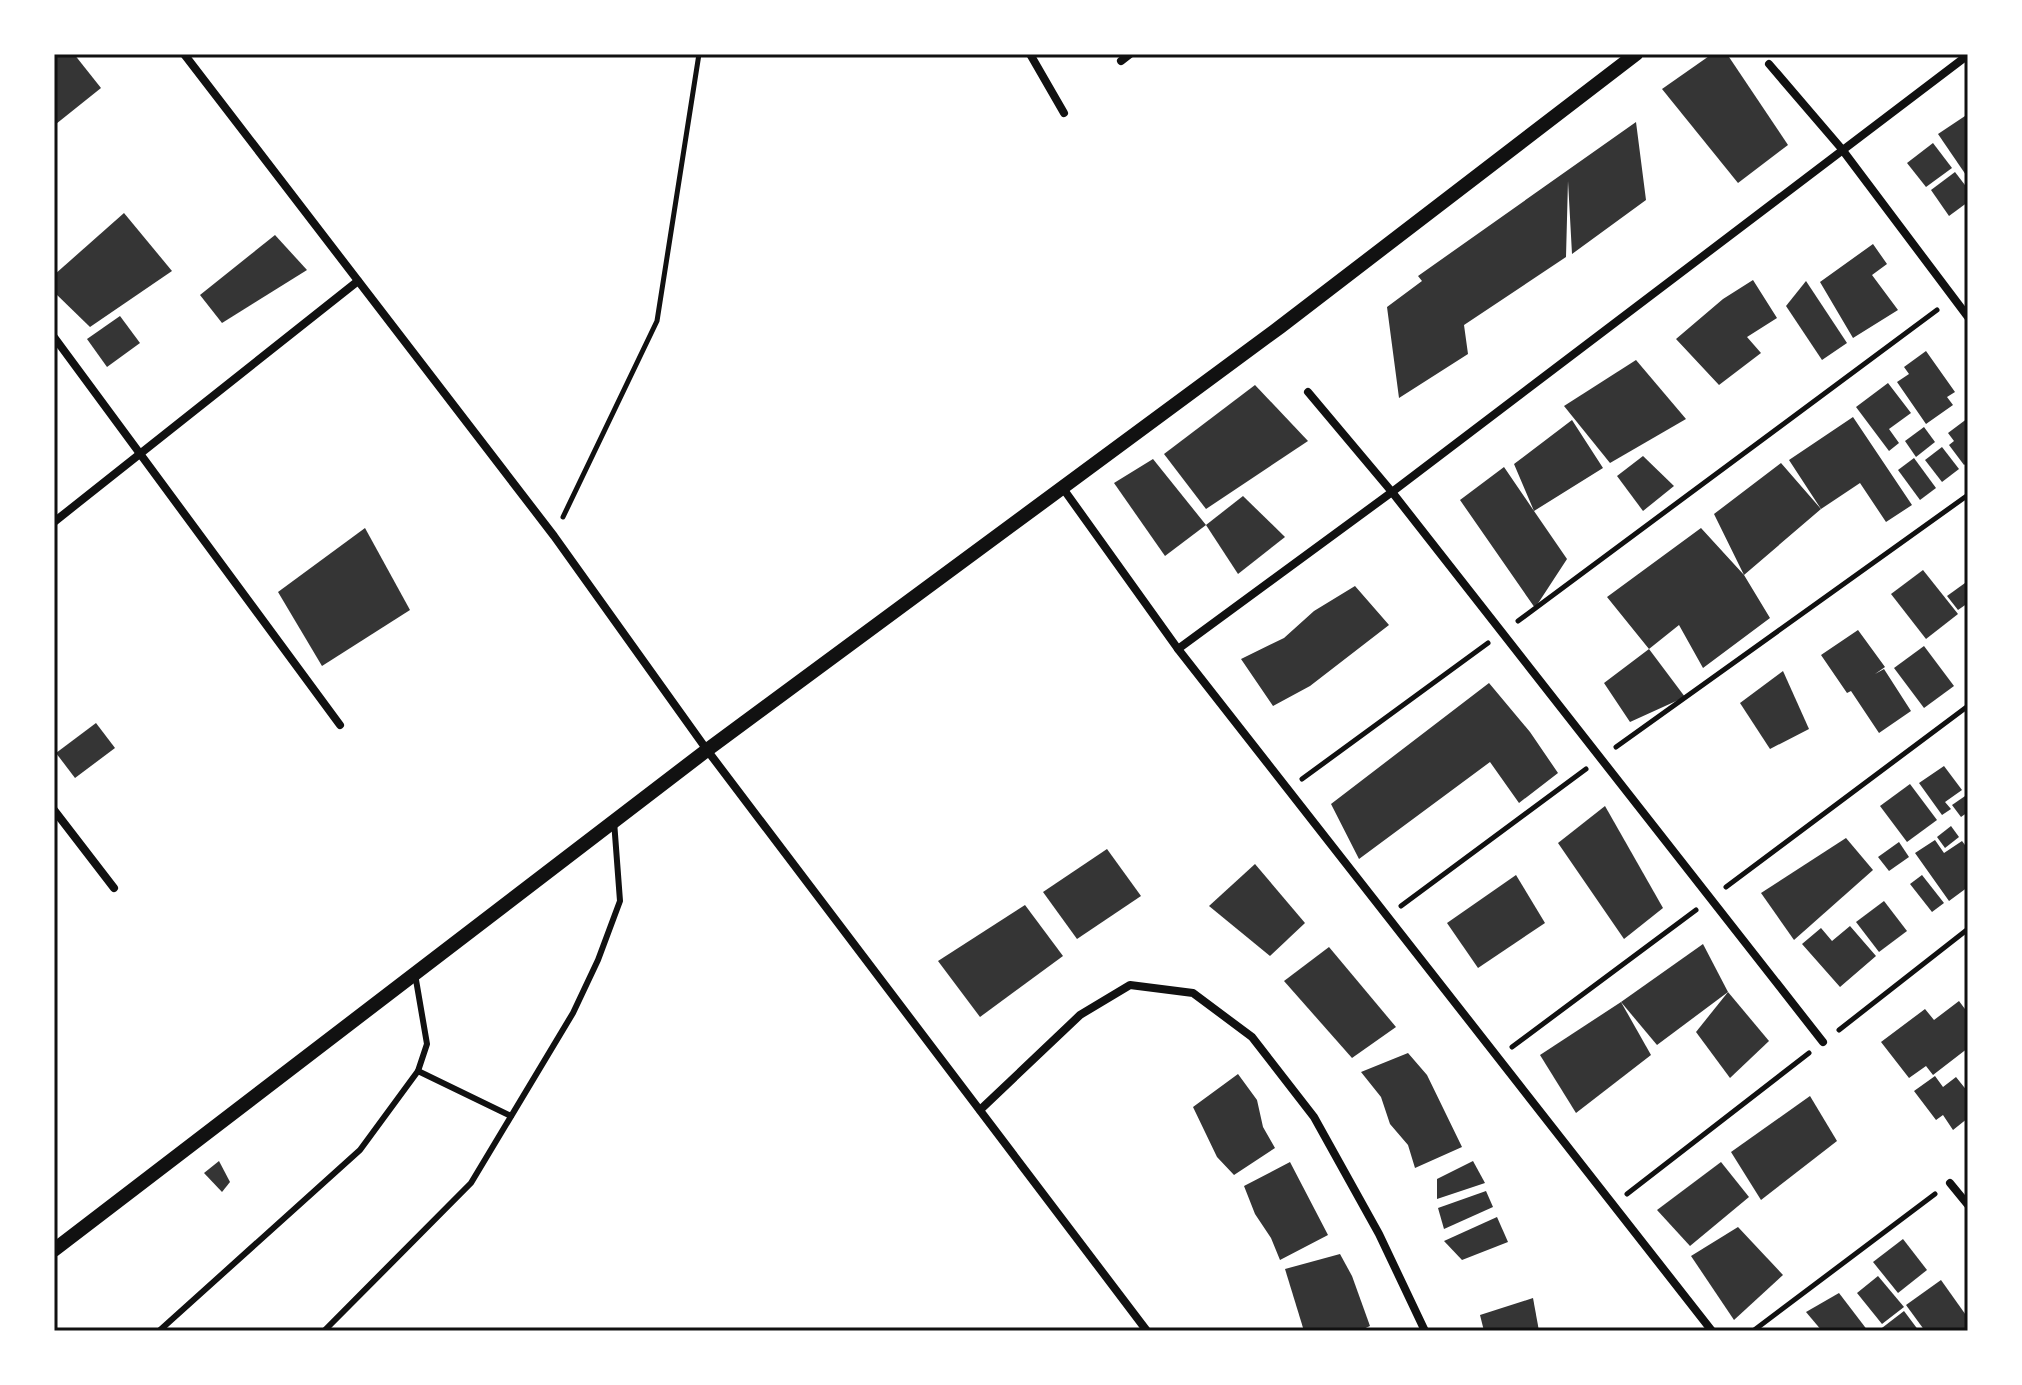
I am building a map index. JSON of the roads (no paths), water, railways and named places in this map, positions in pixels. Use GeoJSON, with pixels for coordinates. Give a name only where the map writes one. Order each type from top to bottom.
{"type":"FeatureCollection","features":[{"type":"Feature","properties":{"kind":"street"},"geometry":{"type":"LineString","coordinates":[[184,54],[554,536],[707,750],[1147,1331]]}},
{"type":"Feature","properties":{"kind":"street"},"geometry":{"type":"LineString","coordinates":[[1030,54],[1064,113]]}},
{"type":"Feature","properties":{"kind":"street"},"geometry":{"type":"LineString","coordinates":[[1121,61],[1130,54]]}},
{"type":"Feature","properties":{"kind":"street"},"geometry":{"type":"LineString","coordinates":[[54,1250],[707,750],[1280,327],[1636,54]]}},
{"type":"Feature","properties":{"kind":"street"},"geometry":{"type":"LineString","coordinates":[[1178,649],[1392,492],[1841,148],[1968,55]]}},
{"type":"Feature","properties":{"kind":"street"},"geometry":{"type":"LineString","coordinates":[[1769,64],[1841,148],[1968,317]]}},
{"type":"Feature","properties":{"kind":"street"},"geometry":{"type":"LineString","coordinates":[[54,522],[358,281]]}},
{"type":"Feature","properties":{"kind":"street"},"geometry":{"type":"LineString","coordinates":[[54,337],[340,725]]}},
{"type":"Feature","properties":{"kind":"street"},"geometry":{"type":"LineString","coordinates":[[1308,392],[1392,492],[1823,1042]]}},
{"type":"Feature","properties":{"kind":"street"},"geometry":{"type":"LineString","coordinates":[[1062,487],[1178,649],[1712,1331]]}},
{"type":"Feature","properties":{"kind":"street"},"geometry":{"type":"LineString","coordinates":[[54,810],[114,888]]}},
{"type":"Feature","properties":{"kind":"street"},"geometry":{"type":"LineString","coordinates":[[980,1110],[1080,1015],[1130,985],[1193,993],[1252,1037],[1314,1117],[1379,1234],[1425,1331]]}},
{"type":"Feature","properties":{"kind":"street"},"geometry":{"type":"LineString","coordinates":[[1950,1183],[1968,1205]]}},
{"type":"Feature","properties":{"kind":"lane"},"geometry":{"type":"LineString","coordinates":[[324,1331],[471,1183],[573,1013],[598,960],[620,901],[614,821]]}},
{"type":"Feature","properties":{"kind":"lane"},"geometry":{"type":"LineString","coordinates":[[159,1331],[360,1150],[418,1071],[427,1044],[415,974]]}},
{"type":"Feature","properties":{"kind":"lane"},"geometry":{"type":"LineString","coordinates":[[418,1071],[511,1116]]}}]}
